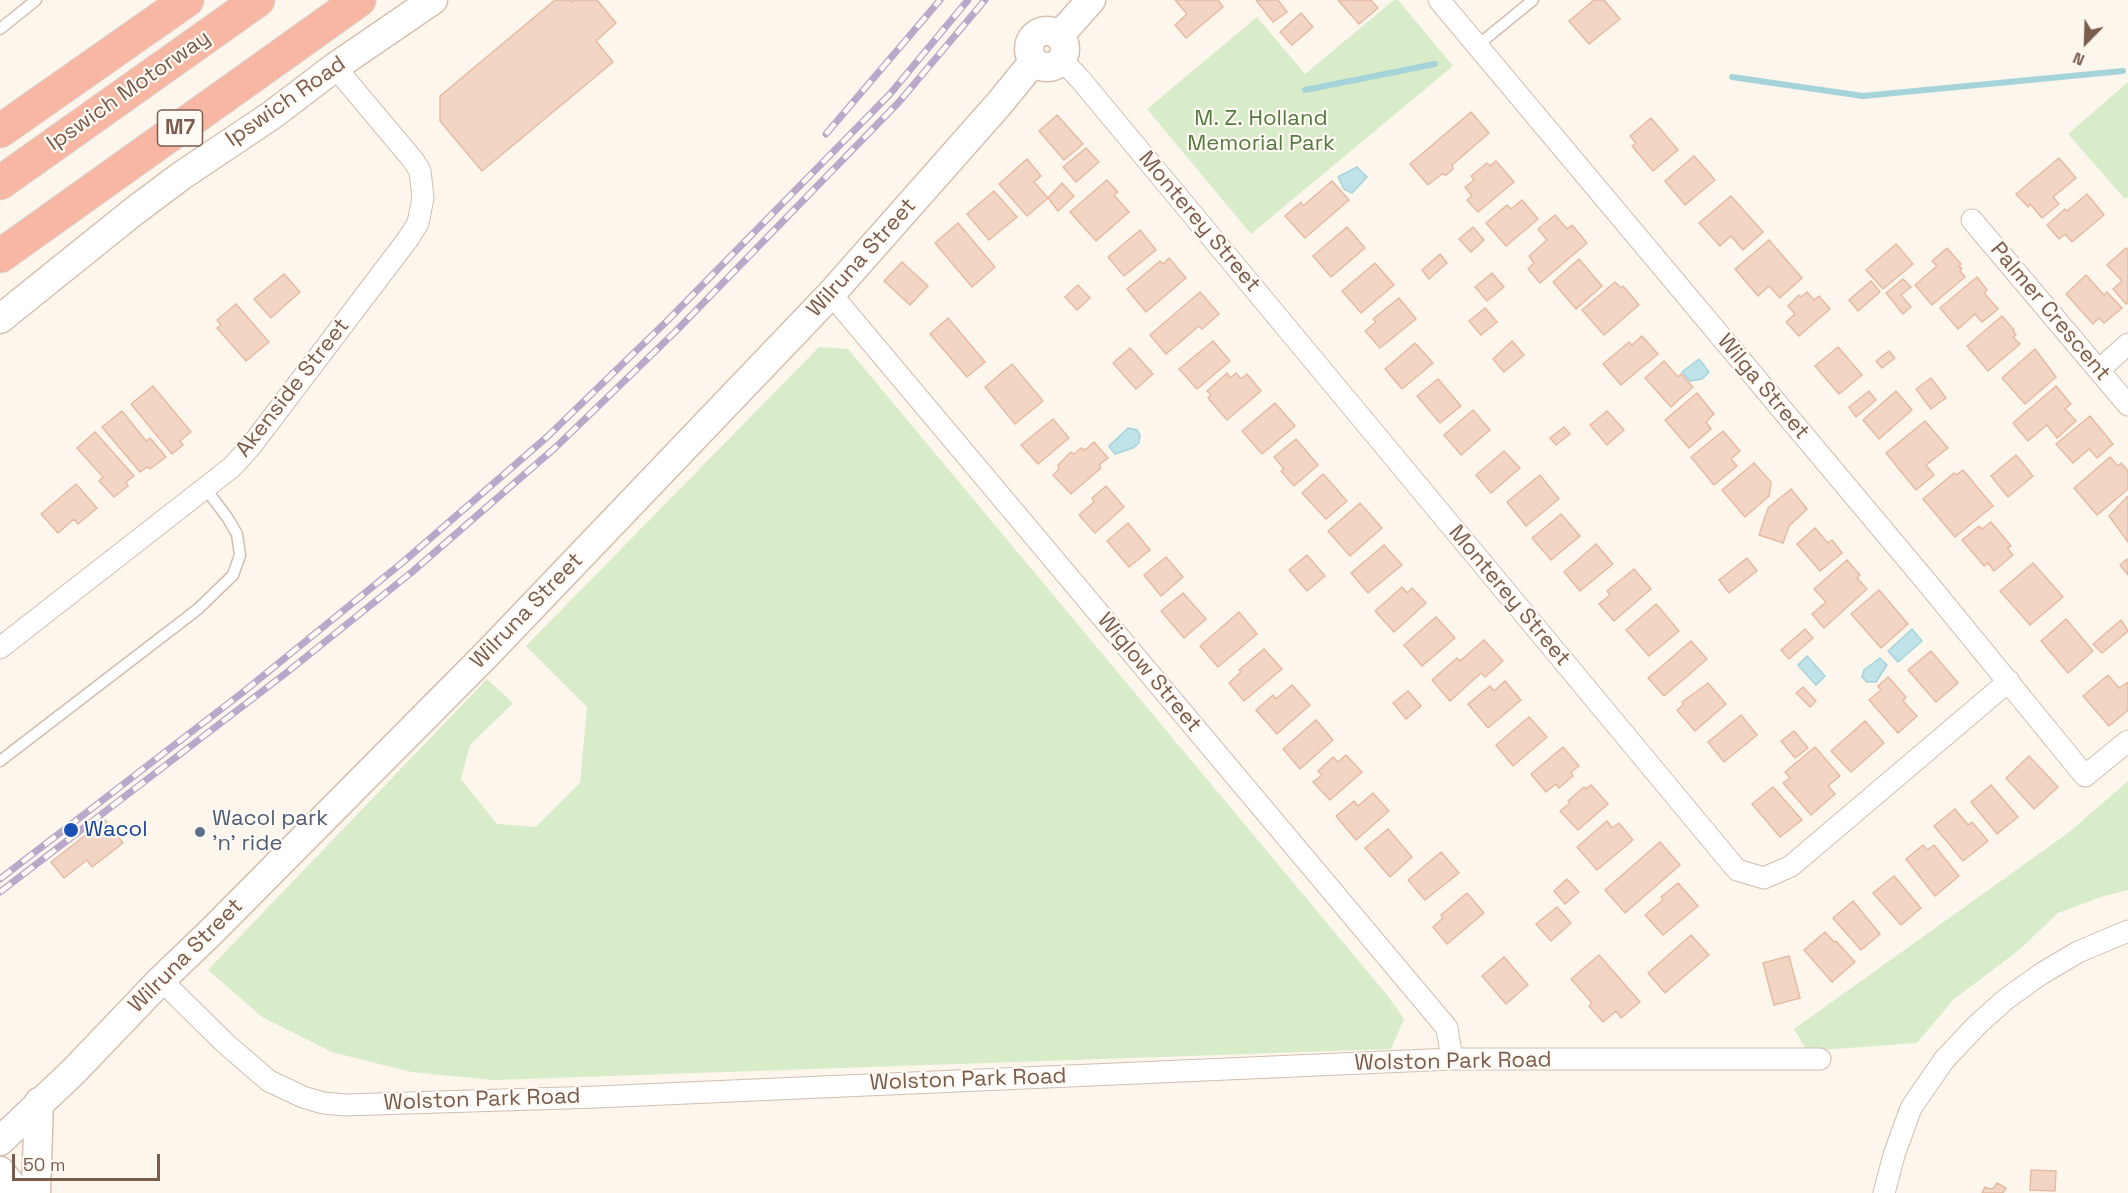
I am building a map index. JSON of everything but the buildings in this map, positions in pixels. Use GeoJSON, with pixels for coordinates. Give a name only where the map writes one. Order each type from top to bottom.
{"type":"FeatureCollection","features":[{"type":"Feature","properties":{"kind":"highway"},"geometry":{"type":"LineString","coordinates":[[0,131],[187,0]]}},
{"type":"Feature","properties":{"kind":"highway","name":"Ipswich Motorway"},"geometry":{"type":"LineString","coordinates":[[0,183],[258,0]]}},
{"type":"Feature","properties":{"kind":"highway","name":"M7"},"geometry":{"type":"LineString","coordinates":[[0,256],[359,0]]}},
{"type":"Feature","properties":{"kind":"main road","name":"Ipswich Road"},"geometry":{"type":"LineString","coordinates":[[0,319],[141,206],[433,0]]}},
{"type":"Feature","properties":{"kind":"main road","name":"Wilruna Street"},"geometry":{"type":"LineString","coordinates":[[0,1141],[73,1072],[161,980],[212,932],[486,655],[831,294],[999,105],[1051,52],[1091,0]]}},
{"type":"Feature","properties":{"kind":"main road"},"geometry":{"type":"LineString","coordinates":[[0,1109],[34,1108],[36,1193]]}},
{"type":"Feature","properties":{"kind":"main road"},"geometry":{"type":"LineString","coordinates":[[0,1171],[18,1193]]}},
{"type":"Feature","properties":{"kind":"street","name":"Wilga Street"},"geometry":{"type":"LineString","coordinates":[[1439,0],[2085,776],[2128,741]]}},
{"type":"Feature","properties":{"kind":"street","name":"Monterey Street"},"geometry":{"type":"LineString","coordinates":[[1051,52],[1088,88],[1737,870],[1764,878],[1791,866],[2008,681]]}},
{"type":"Feature","properties":{"kind":"street","name":"Akenside Street"},"geometry":{"type":"LineString","coordinates":[[0,648],[232,467],[251,446],[408,238],[420,217],[423,198],[420,171],[335,67]]}},
{"type":"Feature","properties":{"kind":"street","name":"Palmer Crescent"},"geometry":{"type":"LineString","coordinates":[[1972,220],[2128,405]]}},
{"type":"Feature","properties":{"kind":"street","name":"Wiglow Street"},"geometry":{"type":"LineString","coordinates":[[831,294],[1447,1028],[1452,1059]]}},
{"type":"Feature","properties":{"kind":"street"},"geometry":{"type":"LineString","coordinates":[[2099,370],[2128,344]]}},
{"type":"Feature","properties":{"kind":"street"},"geometry":{"type":"LineString","coordinates":[[1884,1193],[1894,1155],[1911,1108],[1944,1060],[1963,1039],[2006,999],[2041,974],[2078,952],[2128,931]]}},
{"type":"Feature","properties":{"kind":"street","name":"Wolston Park Road"},"geometry":{"type":"LineString","coordinates":[[161,980],[226,1044],[269,1081],[303,1098],[345,1105],[597,1097],[1452,1059],[1820,1059]]}},
{"type":"Feature","properties":{"kind":"lane"},"geometry":{"type":"LineString","coordinates":[[0,28],[36,0]]}},
{"type":"Feature","properties":{"kind":"lane"},"geometry":{"type":"LineString","coordinates":[[1478,45],[1533,0]]}},
{"type":"Feature","properties":{"kind":"lane"},"geometry":{"type":"LineString","coordinates":[[0,761],[198,609],[233,575],[240,555],[237,534],[205,488]]}},
{"type":"Feature","properties":{"kind":"green space","name":"M. Z. Holland Memorial Park"},"geometry":{"type":"Polygon","coordinates":[[[1394,0],[1398,0],[1453,66],[1251,234],[1147,109],[1257,17],[1305,74],[1394,0]]]}},
{"type":"Feature","properties":{"kind":"green space"},"geometry":{"type":"Polygon","coordinates":[[[2128,82],[2128,197],[2125,199],[2068,134],[2128,82]]]}},
{"type":"Feature","properties":{"kind":"green space"},"geometry":{"type":"Polygon","coordinates":[[[819,347],[848,349],[1387,995],[1404,1019],[1391,1049],[494,1080],[411,1072],[332,1052],[262,1017],[208,970],[487,679],[513,703],[470,745],[461,779],[497,824],[536,827],[580,783],[587,707],[526,646],[819,347]]]}},
{"type":"Feature","properties":{"kind":"green space"},"geometry":{"type":"Polygon","coordinates":[[[2128,781],[2128,890],[2058,913],[2019,950],[1954,999],[1917,1043],[1807,1051],[1794,1029],[2068,833],[2128,781]]]}},
{"type":"Feature","properties":{"kind":"water"},"geometry":{"type":"Polygon","coordinates":[[[1357,167],[1367,177],[1352,193],[1344,189],[1338,177],[1357,167]]]}},
{"type":"Feature","properties":{"kind":"water"},"geometry":{"type":"Polygon","coordinates":[[[1699,359],[1709,372],[1702,379],[1690,381],[1682,372],[1699,359]]]}},
{"type":"Feature","properties":{"kind":"water"},"geometry":{"type":"Polygon","coordinates":[[[1128,428],[1137,430],[1140,435],[1139,443],[1133,448],[1115,454],[1109,446],[1128,428]]]}},
{"type":"Feature","properties":{"kind":"water"},"geometry":{"type":"Polygon","coordinates":[[[1912,629],[1922,641],[1898,662],[1888,651],[1912,629]]]}},
{"type":"Feature","properties":{"kind":"water"},"geometry":{"type":"Polygon","coordinates":[[[1807,656],[1825,676],[1816,685],[1798,665],[1807,656]]]}},
{"type":"Feature","properties":{"kind":"water"},"geometry":{"type":"Polygon","coordinates":[[[1880,658],[1887,665],[1876,682],[1867,682],[1862,677],[1864,670],[1880,658]]]}},
{"type":"Feature","properties":{"kind":"waterway"},"geometry":{"type":"LineString","coordinates":[[1305,90],[1435,64]]}},
{"type":"Feature","properties":{"kind":"waterway"},"geometry":{"type":"LineString","coordinates":[[1732,77],[1863,96],[2123,71]]}},
{"type":"Feature","properties":{"kind":"railway"},"geometry":{"type":"LineString","coordinates":[[826,134],[940,0]]}},
{"type":"Feature","properties":{"kind":"railway"},"geometry":{"type":"LineString","coordinates":[[0,879],[242,693],[403,562],[547,437],[666,322],[890,94],[968,0]]}},
{"type":"Feature","properties":{"kind":"railway"},"geometry":{"type":"LineString","coordinates":[[0,892],[286,673],[412,572],[556,447],[676,331],[899,102],[985,0]]}},
{"type":"Feature","properties":{"kind":"place","name":"Wacol"},"geometry":{"type":"Point","coordinates":[71,830]}},
{"type":"Feature","properties":{"kind":"place","name":"Wacol park 'n' ride"},"geometry":{"type":"Point","coordinates":[200,832]}}]}
